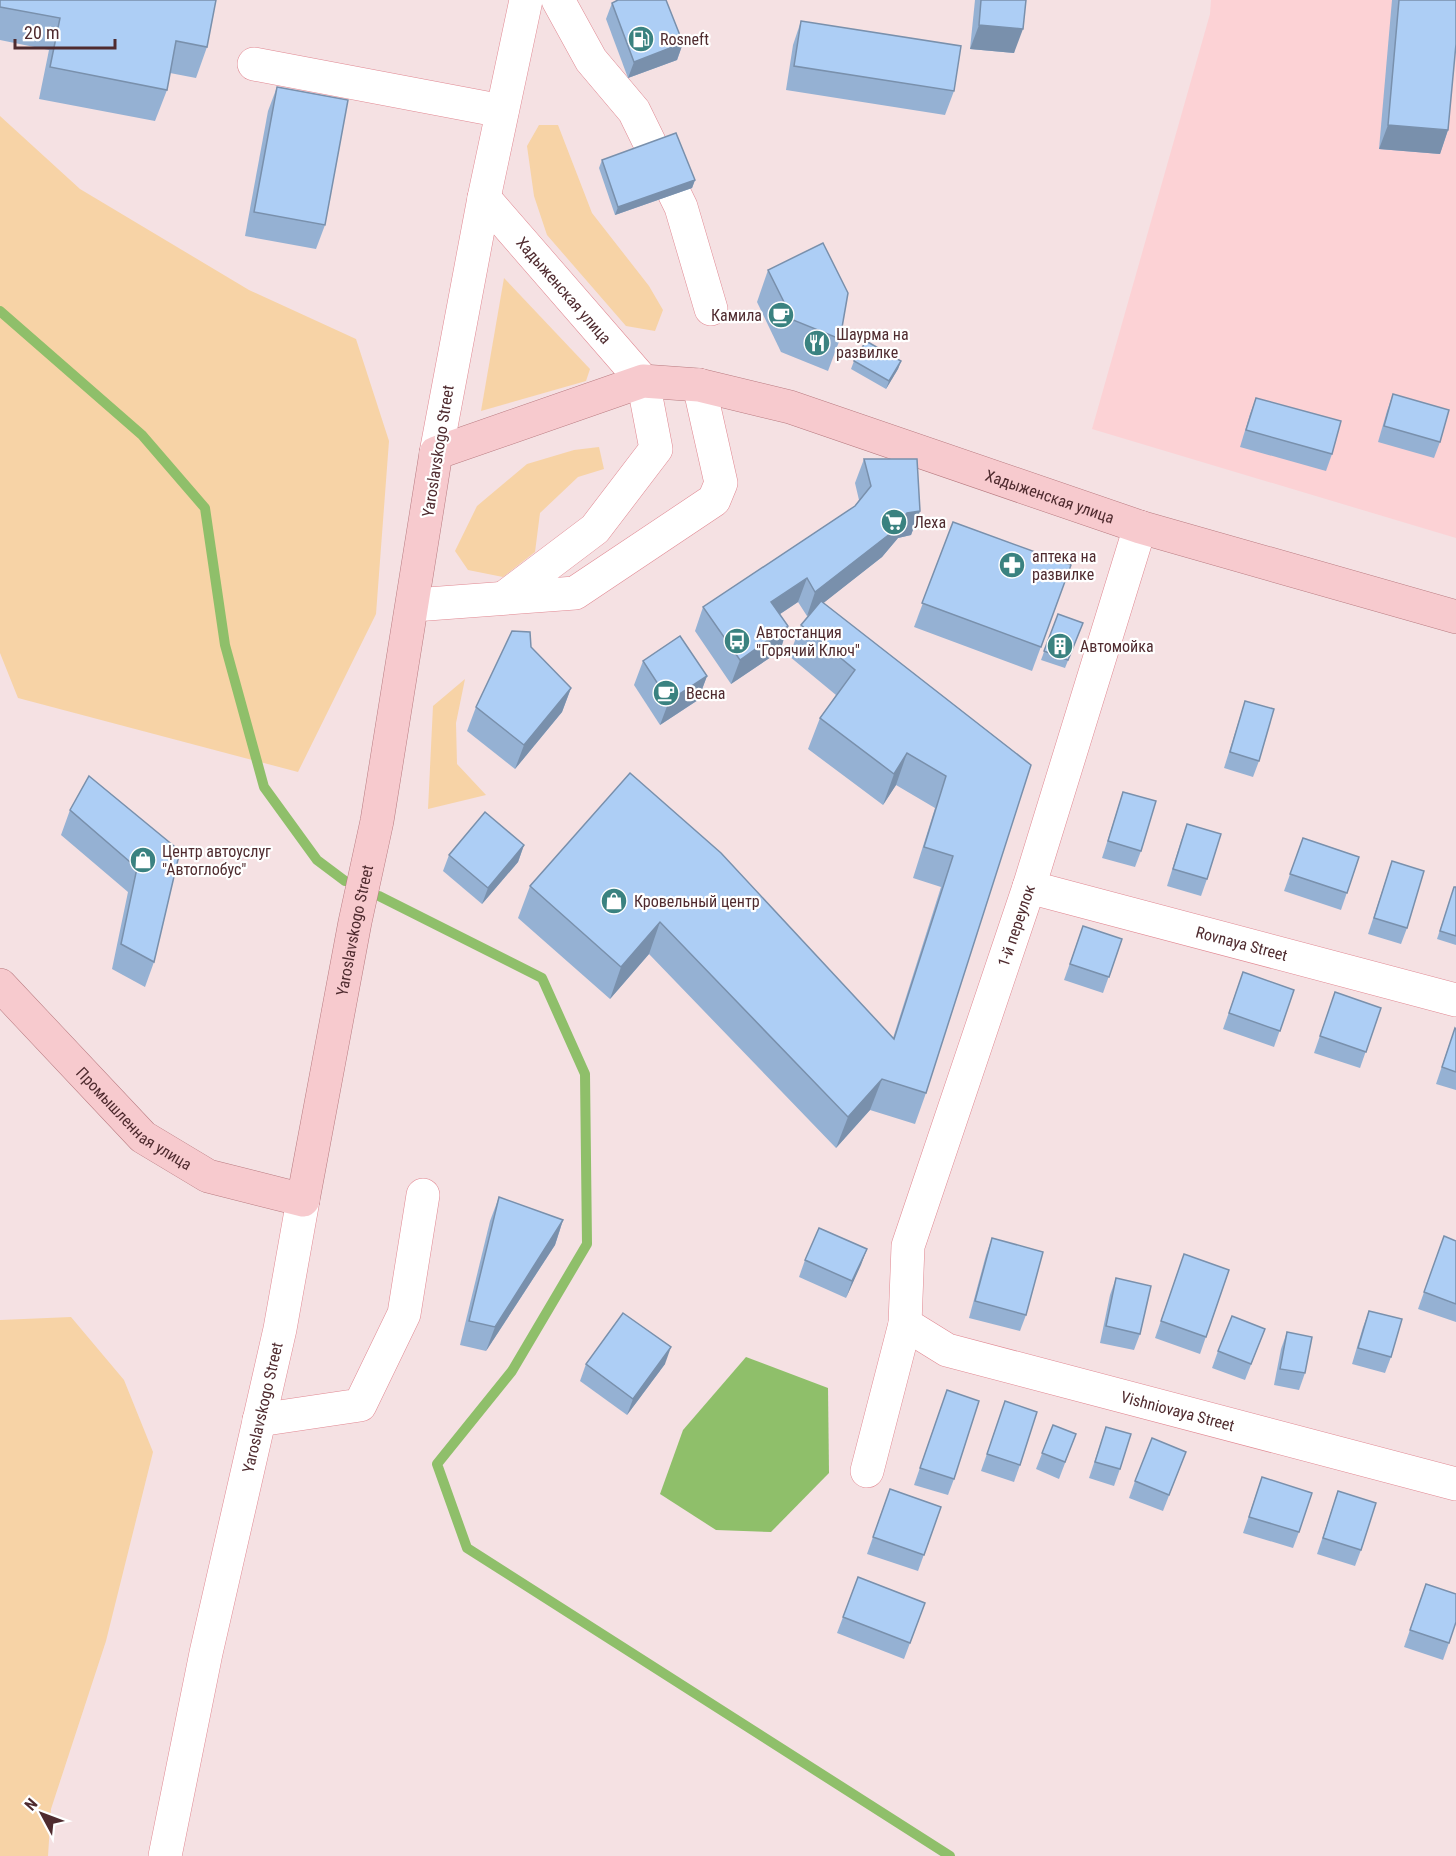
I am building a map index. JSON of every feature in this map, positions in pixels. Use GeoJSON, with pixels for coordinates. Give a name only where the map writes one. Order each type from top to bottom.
{"type":"FeatureCollection","features":[{"type":"Feature","properties":{"kind":"main road","name":"Хадыженская улица"},"geometry":{"type":"LineString","coordinates":[[436,453],[643,381],[699,385],[790,407],[1140,527],[1456,617]]}},
{"type":"Feature","properties":{"kind":"main road","name":"Yaroslavskogo Street"},"geometry":{"type":"LineString","coordinates":[[303,1200],[355,922],[378,821],[414,605],[436,453]]}},
{"type":"Feature","properties":{"kind":"main road","name":"Промышленная улица"},"geometry":{"type":"LineString","coordinates":[[0,985],[143,1137],[208,1176],[303,1200]]}},
{"type":"Feature","properties":{"kind":"street","name":"Yaroslavskogo Street"},"geometry":{"type":"LineString","coordinates":[[436,453],[484,198],[526,0]]}},
{"type":"Feature","properties":{"kind":"street"},"geometry":{"type":"LineString","coordinates":[[558,0],[591,60],[634,111],[681,207],[711,309]]}},
{"type":"Feature","properties":{"kind":"street"},"geometry":{"type":"LineString","coordinates":[[254,64],[502,111]]}},
{"type":"Feature","properties":{"kind":"street","name":"Хадыженская улица"},"geometry":{"type":"LineString","coordinates":[[484,198],[643,381]]}},
{"type":"Feature","properties":{"kind":"street"},"geometry":{"type":"LineString","coordinates":[[505,597],[595,529],[656,450],[643,381]]}},
{"type":"Feature","properties":{"kind":"street"},"geometry":{"type":"LineString","coordinates":[[414,605],[575,593],[714,500],[721,483],[699,385]]}},
{"type":"Feature","properties":{"kind":"street","name":"1-й переулок"},"geometry":{"type":"LineString","coordinates":[[867,1471],[905,1324],[908,1246],[1029,887],[1140,527]]}},
{"type":"Feature","properties":{"kind":"street","name":"Rovnaya Street"},"geometry":{"type":"LineString","coordinates":[[1029,887],[1456,1000]]}},
{"type":"Feature","properties":{"kind":"street"},"geometry":{"type":"LineString","coordinates":[[259,1420],[360,1405],[404,1314],[423,1196]]}},
{"type":"Feature","properties":{"kind":"street","name":"Yaroslavskogo Street"},"geometry":{"type":"LineString","coordinates":[[165,1856],[206,1653],[280,1329],[303,1200]]}},
{"type":"Feature","properties":{"kind":"street","name":"Vishniovaya Street"},"geometry":{"type":"LineString","coordinates":[[905,1324],[947,1350],[1456,1484]]}},
{"type":"Feature","properties":{"kind":"shaded area"},"geometry":{"type":"Polygon","coordinates":[[[1211,0],[1456,0],[1456,538],[1092,429],[1210,14],[1211,0]]]}},
{"type":"Feature","properties":{"kind":"shaded area"},"geometry":{"type":"Polygon","coordinates":[[[0,116],[80,189],[249,290],[356,339],[389,441],[376,614],[298,772],[18,698],[0,653],[0,116]]]}},
{"type":"Feature","properties":{"kind":"shaded area"},"geometry":{"type":"Polygon","coordinates":[[[539,125],[558,125],[592,213],[649,286],[663,310],[655,331],[626,326],[547,235],[534,196],[527,146],[539,125]]]}},
{"type":"Feature","properties":{"kind":"shaded area"},"geometry":{"type":"Polygon","coordinates":[[[504,278],[590,369],[586,381],[481,411],[504,278]]]}},
{"type":"Feature","properties":{"kind":"shaded area"},"geometry":{"type":"Polygon","coordinates":[[[599,447],[604,469],[578,477],[540,513],[535,552],[503,577],[468,570],[455,551],[477,506],[527,464],[574,450],[599,447]]]}},
{"type":"Feature","properties":{"kind":"shaded area"},"geometry":{"type":"Polygon","coordinates":[[[465,679],[456,723],[457,764],[486,795],[428,809],[433,706],[465,679]]]}},
{"type":"Feature","properties":{"kind":"shaded area"},"geometry":{"type":"Polygon","coordinates":[[[71,1317],[124,1380],[153,1452],[106,1641],[51,1809],[48,1856],[0,1856],[0,1320],[71,1317]]]}},
{"type":"Feature","properties":{"kind":"shaded area"},"geometry":{"type":"Polygon","coordinates":[[[746,1357],[828,1388],[829,1473],[771,1532],[716,1530],[660,1494],[683,1430],[746,1357]]]}},
{"type":"Feature","properties":{"kind":"building"},"geometry":{"type":"Polygon","coordinates":[[[0,0],[216,0],[207,47],[176,41],[167,90],[50,67],[60,18],[0,7],[0,0]]]}},
{"type":"Feature","properties":{"kind":"building","name":"Rosneft"},"geometry":{"type":"Polygon","coordinates":[[[618,0],[666,0],[683,43],[634,62],[612,3],[618,0]]]}},
{"type":"Feature","properties":{"kind":"building"},"geometry":{"type":"Polygon","coordinates":[[[981,0],[1026,0],[1023,29],[979,25],[981,0]]]}},
{"type":"Feature","properties":{"kind":"building"},"geometry":{"type":"Polygon","coordinates":[[[1399,0],[1456,0],[1456,44],[1448,130],[1388,125],[1399,0]]]}},
{"type":"Feature","properties":{"kind":"building"},"geometry":{"type":"Polygon","coordinates":[[[801,21],[961,46],[954,91],[794,66],[801,21]]]}},
{"type":"Feature","properties":{"kind":"building"},"geometry":{"type":"Polygon","coordinates":[[[277,87],[348,100],[325,225],[254,212],[277,87]]]}},
{"type":"Feature","properties":{"kind":"building"},"geometry":{"type":"Polygon","coordinates":[[[676,133],[695,180],[618,207],[602,160],[676,133]]]}},
{"type":"Feature","properties":{"kind":"building"},"geometry":{"type":"Polygon","coordinates":[[[823,243],[848,293],[840,339],[793,320],[768,270],[823,243]]]}},
{"type":"Feature","properties":{"kind":"building"},"geometry":{"type":"Polygon","coordinates":[[[866,341],[901,361],[889,381],[854,361],[866,341]]]}},
{"type":"Feature","properties":{"kind":"building"},"geometry":{"type":"Polygon","coordinates":[[[1393,394],[1449,410],[1440,442],[1384,426],[1393,394]]]}},
{"type":"Feature","properties":{"kind":"building"},"geometry":{"type":"Polygon","coordinates":[[[1256,398],[1341,421],[1332,454],[1246,430],[1256,398]]]}},
{"type":"Feature","properties":{"kind":"building"},"geometry":{"type":"Polygon","coordinates":[[[864,459],[917,459],[920,511],[907,513],[891,533],[815,592],[807,578],[771,602],[788,626],[740,660],[703,607],[855,506],[871,486],[864,459]]]}},
{"type":"Feature","properties":{"kind":"building"},"geometry":{"type":"Polygon","coordinates":[[[953,522],[1071,565],[1041,647],[922,603],[953,522]]]}},
{"type":"Feature","properties":{"kind":"building"},"geometry":{"type":"Polygon","coordinates":[[[821,601],[1031,765],[926,1093],[882,1079],[848,1117],[660,922],[621,967],[530,886],[630,773],[721,853],[894,1039],[953,856],[924,847],[946,776],[907,753],[894,774],[820,718],[855,670],[801,625],[821,601]]]}},
{"type":"Feature","properties":{"kind":"building","name":"Автомойка"},"geometry":{"type":"Polygon","coordinates":[[[1058,614],[1083,623],[1068,660],[1044,651],[1058,614]]]}},
{"type":"Feature","properties":{"kind":"building"},"geometry":{"type":"Polygon","coordinates":[[[512,631],[530,632],[531,647],[571,688],[524,745],[476,707],[512,631]]]}},
{"type":"Feature","properties":{"kind":"building"},"geometry":{"type":"Polygon","coordinates":[[[680,636],[707,676],[669,701],[643,661],[680,636]]]}},
{"type":"Feature","properties":{"kind":"building"},"geometry":{"type":"Polygon","coordinates":[[[1245,701],[1274,709],[1259,761],[1230,752],[1245,701]]]}},
{"type":"Feature","properties":{"kind":"building"},"geometry":{"type":"Polygon","coordinates":[[[89,776],[180,851],[154,962],[121,944],[137,868],[70,810],[89,776]]]}},
{"type":"Feature","properties":{"kind":"building"},"geometry":{"type":"Polygon","coordinates":[[[1123,792],[1156,801],[1141,851],[1108,841],[1123,792]]]}},
{"type":"Feature","properties":{"kind":"building"},"geometry":{"type":"Polygon","coordinates":[[[485,812],[524,845],[488,888],[449,855],[485,812]]]}},
{"type":"Feature","properties":{"kind":"building"},"geometry":{"type":"Polygon","coordinates":[[[1187,824],[1221,834],[1207,879],[1173,869],[1187,824]]]}},
{"type":"Feature","properties":{"kind":"building"},"geometry":{"type":"Polygon","coordinates":[[[1303,838],[1359,857],[1347,893],[1290,874],[1303,838]]]}},
{"type":"Feature","properties":{"kind":"building"},"geometry":{"type":"Polygon","coordinates":[[[1392,861],[1424,871],[1407,928],[1374,918],[1392,861]]]}},
{"type":"Feature","properties":{"kind":"building"},"geometry":{"type":"Polygon","coordinates":[[[1454,887],[1456,887],[1456,936],[1440,931],[1454,887]]]}},
{"type":"Feature","properties":{"kind":"building"},"geometry":{"type":"Polygon","coordinates":[[[1083,926],[1122,939],[1109,977],[1070,964],[1083,926]]]}},
{"type":"Feature","properties":{"kind":"building"},"geometry":{"type":"Polygon","coordinates":[[[1243,972],[1294,990],[1280,1031],[1229,1013],[1243,972]]]}},
{"type":"Feature","properties":{"kind":"building"},"geometry":{"type":"Polygon","coordinates":[[[1335,992],[1381,1008],[1366,1052],[1320,1036],[1335,992]]]}},
{"type":"Feature","properties":{"kind":"building"},"geometry":{"type":"Polygon","coordinates":[[[1456,1029],[1456,1072],[1442,1067],[1456,1029]]]}},
{"type":"Feature","properties":{"kind":"building"},"geometry":{"type":"Polygon","coordinates":[[[499,1197],[563,1220],[495,1327],[469,1321],[499,1197]]]}},
{"type":"Feature","properties":{"kind":"building"},"geometry":{"type":"Polygon","coordinates":[[[819,1228],[867,1249],[852,1281],[805,1260],[819,1228]]]}},
{"type":"Feature","properties":{"kind":"building"},"geometry":{"type":"Polygon","coordinates":[[[1444,1236],[1456,1241],[1456,1304],[1424,1292],[1444,1236]]]}},
{"type":"Feature","properties":{"kind":"building"},"geometry":{"type":"Polygon","coordinates":[[[992,1238],[1043,1252],[1026,1315],[975,1301],[992,1238]]]}},
{"type":"Feature","properties":{"kind":"building"},"geometry":{"type":"Polygon","coordinates":[[[1184,1254],[1229,1270],[1206,1337],[1161,1321],[1184,1254]]]}},
{"type":"Feature","properties":{"kind":"building"},"geometry":{"type":"Polygon","coordinates":[[[1116,1278],[1151,1286],[1140,1334],[1106,1326],[1116,1278]]]}},
{"type":"Feature","properties":{"kind":"building"},"geometry":{"type":"Polygon","coordinates":[[[1369,1311],[1402,1319],[1391,1357],[1358,1348],[1369,1311]]]}},
{"type":"Feature","properties":{"kind":"building"},"geometry":{"type":"Polygon","coordinates":[[[623,1313],[671,1347],[633,1399],[586,1364],[623,1313]]]}},
{"type":"Feature","properties":{"kind":"building"},"geometry":{"type":"Polygon","coordinates":[[[1232,1316],[1265,1329],[1251,1364],[1218,1351],[1232,1316]]]}},
{"type":"Feature","properties":{"kind":"building"},"geometry":{"type":"Polygon","coordinates":[[[1287,1332],[1312,1337],[1305,1373],[1280,1369],[1287,1332]]]}},
{"type":"Feature","properties":{"kind":"building"},"geometry":{"type":"Polygon","coordinates":[[[947,1390],[979,1401],[954,1479],[920,1468],[947,1390]]]}},
{"type":"Feature","properties":{"kind":"building"},"geometry":{"type":"Polygon","coordinates":[[[1005,1401],[1037,1412],[1020,1465],[987,1454],[1005,1401]]]}},
{"type":"Feature","properties":{"kind":"building"},"geometry":{"type":"Polygon","coordinates":[[[1053,1425],[1076,1434],[1065,1462],[1042,1453],[1053,1425]]]}},
{"type":"Feature","properties":{"kind":"building"},"geometry":{"type":"Polygon","coordinates":[[[1106,1427],[1131,1434],[1120,1469],[1095,1462],[1106,1427]]]}},
{"type":"Feature","properties":{"kind":"building"},"geometry":{"type":"Polygon","coordinates":[[[1152,1438],[1186,1452],[1169,1495],[1135,1481],[1152,1438]]]}},
{"type":"Feature","properties":{"kind":"building"},"geometry":{"type":"Polygon","coordinates":[[[1262,1477],[1312,1493],[1299,1532],[1249,1517],[1262,1477]]]}},
{"type":"Feature","properties":{"kind":"building"},"geometry":{"type":"Polygon","coordinates":[[[890,1489],[941,1507],[924,1555],[873,1537],[890,1489]]]}},
{"type":"Feature","properties":{"kind":"building"},"geometry":{"type":"Polygon","coordinates":[[[1338,1491],[1376,1503],[1361,1550],[1323,1538],[1338,1491]]]}},
{"type":"Feature","properties":{"kind":"building"},"geometry":{"type":"Polygon","coordinates":[[[858,1577],[925,1603],[910,1643],[843,1617],[858,1577]]]}},
{"type":"Feature","properties":{"kind":"building"},"geometry":{"type":"Polygon","coordinates":[[[1426,1584],[1456,1594],[1456,1622],[1449,1643],[1410,1630],[1426,1584]]]}},
{"type":"Feature","properties":{"kind":"waterway"},"geometry":{"type":"LineString","coordinates":[[0,311],[142,435],[205,508],[225,645],[264,787],[317,860],[345,881]]}},
{"type":"Feature","properties":{"kind":"waterway"},"geometry":{"type":"LineString","coordinates":[[379,896],[542,978],[585,1074],[587,1244],[512,1371],[437,1464],[467,1548],[950,1856]]}},
{"type":"Feature","properties":{"kind":"place","name":"Rosneft"},"geometry":{"type":"Point","coordinates":[641,39]}},
{"type":"Feature","properties":{"kind":"place","name":"Камила"},"geometry":{"type":"Point","coordinates":[781,315]}},
{"type":"Feature","properties":{"kind":"place","name":"Шаурма на развилке"},"geometry":{"type":"Point","coordinates":[817,343]}},
{"type":"Feature","properties":{"kind":"place","name":"Леха"},"geometry":{"type":"Point","coordinates":[894,522]}},
{"type":"Feature","properties":{"kind":"place","name":"аптека на развилке"},"geometry":{"type":"Point","coordinates":[1012,565]}},
{"type":"Feature","properties":{"kind":"place","name":"Автостанция \"Горячий Ключ\""},"geometry":{"type":"Point","coordinates":[737,641]}},
{"type":"Feature","properties":{"kind":"place","name":"Автомойка"},"geometry":{"type":"Point","coordinates":[1060,646]}},
{"type":"Feature","properties":{"kind":"place","name":"Весна"},"geometry":{"type":"Point","coordinates":[666,693]}},
{"type":"Feature","properties":{"kind":"place","name":"Центр автоуслуг \"Автоглобус\""},"geometry":{"type":"Point","coordinates":[143,860]}},
{"type":"Feature","properties":{"kind":"place","name":"Кровельный центр"},"geometry":{"type":"Point","coordinates":[614,901]}}]}
